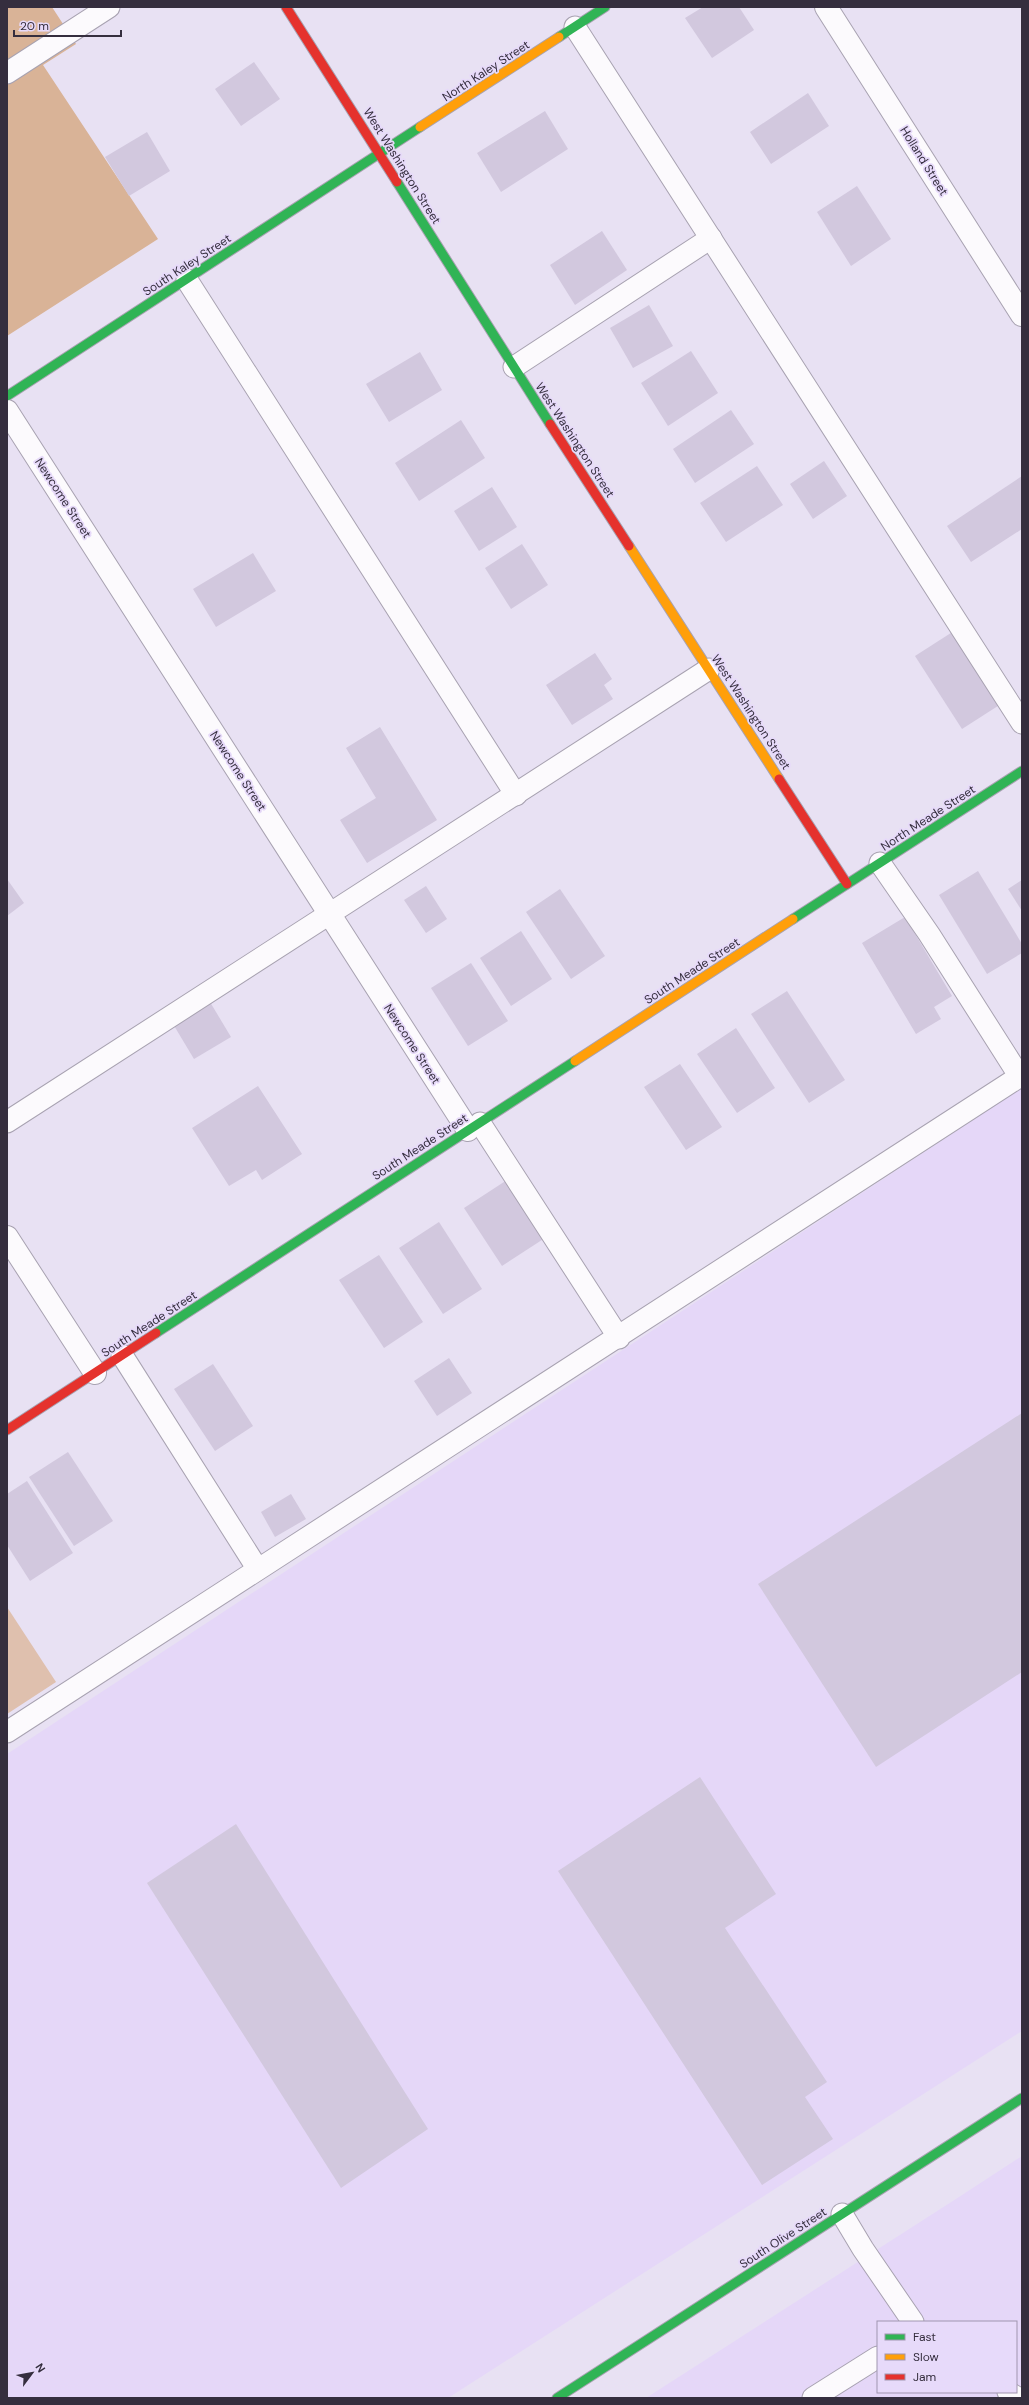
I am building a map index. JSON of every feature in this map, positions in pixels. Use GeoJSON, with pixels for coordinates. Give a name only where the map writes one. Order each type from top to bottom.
{"type":"FeatureCollection","features":[{"type":"Feature","properties":{"kind":"street","name":"West Washington Street"},"geometry":{"type":"LineString","coordinates":[[286,7],[514,367],[847,884]]}},
{"type":"Feature","properties":{"kind":"street","name":"North Kaley Street"},"geometry":{"type":"LineString","coordinates":[[380,154],[605,7]]}},
{"type":"Feature","properties":{"kind":"street","name":"Holland Street"},"geometry":{"type":"LineString","coordinates":[[826,7],[1022,315]]}},
{"type":"Feature","properties":{"kind":"street","name":"South Kaley Street"},"geometry":{"type":"LineString","coordinates":[[7,396],[380,154]]}},
{"type":"Feature","properties":{"kind":"street","name":"Newcome Street"},"geometry":{"type":"LineString","coordinates":[[7,411],[329,913],[474,1126]]}},
{"type":"Feature","properties":{"kind":"street","name":"North Meade Street"},"geometry":{"type":"LineString","coordinates":[[847,884],[1022,771]]}},
{"type":"Feature","properties":{"kind":"street","name":"South Meade Street"},"geometry":{"type":"LineString","coordinates":[[7,1430],[847,884]]}},
{"type":"Feature","properties":{"kind":"street"},"geometry":{"type":"LineString","coordinates":[[7,1237],[94,1373]]}},
{"type":"Feature","properties":{"kind":"street","name":"South Olive Street"},"geometry":{"type":"LineString","coordinates":[[557,2398],[1022,2098]]}},
{"type":"Feature","properties":{"kind":"lane"},"geometry":{"type":"LineString","coordinates":[[7,73],[109,7]]}},
{"type":"Feature","properties":{"kind":"lane"},"geometry":{"type":"LineString","coordinates":[[575,27],[1022,722]]}},
{"type":"Feature","properties":{"kind":"lane"},"geometry":{"type":"LineString","coordinates":[[514,367],[711,238]]}},
{"type":"Feature","properties":{"kind":"lane"},"geometry":{"type":"LineString","coordinates":[[187,280],[516,795]]}},
{"type":"Feature","properties":{"kind":"lane"},"geometry":{"type":"LineString","coordinates":[[7,1122],[329,913],[516,795],[709,669]]}},
{"type":"Feature","properties":{"kind":"lane"},"geometry":{"type":"LineString","coordinates":[[7,1732],[257,1568],[619,1338],[1021,1076],[929,934],[880,863]]}},
{"type":"Feature","properties":{"kind":"lane"},"geometry":{"type":"LineString","coordinates":[[474,1126],[619,1338]]}},
{"type":"Feature","properties":{"kind":"lane"},"geometry":{"type":"LineString","coordinates":[[122,1356],[257,1568]]}},
{"type":"Feature","properties":{"kind":"lane"},"geometry":{"type":"LineString","coordinates":[[842,2214],[863,2249],[912,2321]]}},
{"type":"Feature","properties":{"kind":"lane"},"geometry":{"type":"LineString","coordinates":[[812,2398],[877,2358]]}},
{"type":"Feature","properties":{"kind":"shaded area"},"geometry":{"type":"Polygon","coordinates":[[[7,7],[52,7],[76,44],[43,65],[158,239],[7,336],[7,7]]]}},
{"type":"Feature","properties":{"kind":"shaded area"},"geometry":{"type":"Polygon","coordinates":[[[1022,1088],[1022,2031],[448,2398],[7,2398],[7,1754],[1022,1088]]]}},
{"type":"Feature","properties":{"kind":"shaded area"},"geometry":{"type":"Polygon","coordinates":[[[7,1607],[56,1682],[7,1714],[7,1607]]]}},
{"type":"Feature","properties":{"kind":"shaded area"},"geometry":{"type":"Polygon","coordinates":[[[1022,2156],[1022,2398],[646,2398],[959,2197],[1022,2156]]]}},
{"type":"Feature","properties":{"kind":"building"},"geometry":{"type":"Polygon","coordinates":[[[703,7],[739,7],[754,30],[712,58],[685,18],[703,7]]]}},
{"type":"Feature","properties":{"kind":"building"},"geometry":{"type":"Polygon","coordinates":[[[254,62],[280,99],[241,126],[215,89],[254,62]]]}},
{"type":"Feature","properties":{"kind":"building"},"geometry":{"type":"Polygon","coordinates":[[[808,93],[829,126],[771,164],[750,132],[808,93]]]}},
{"type":"Feature","properties":{"kind":"building"},"geometry":{"type":"Polygon","coordinates":[[[545,111],[568,149],[501,192],[477,153],[545,111]]]}},
{"type":"Feature","properties":{"kind":"building"},"geometry":{"type":"Polygon","coordinates":[[[147,132],[170,171],[129,196],[105,157],[147,132]]]}},
{"type":"Feature","properties":{"kind":"building"},"geometry":{"type":"Polygon","coordinates":[[[857,186],[891,239],[851,266],[817,212],[857,186]]]}},
{"type":"Feature","properties":{"kind":"building"},"geometry":{"type":"Polygon","coordinates":[[[602,231],[627,270],[575,305],[550,265],[602,231]]]}},
{"type":"Feature","properties":{"kind":"building"},"geometry":{"type":"Polygon","coordinates":[[[649,305],[673,346],[633,368],[610,328],[649,305]]]}},
{"type":"Feature","properties":{"kind":"building"},"geometry":{"type":"Polygon","coordinates":[[[691,351],[718,393],[668,426],[641,383],[691,351]]]}},
{"type":"Feature","properties":{"kind":"building"},"geometry":{"type":"Polygon","coordinates":[[[420,352],[442,390],[389,422],[366,384],[420,352]]]}},
{"type":"Feature","properties":{"kind":"building"},"geometry":{"type":"Polygon","coordinates":[[[731,410],[754,444],[695,483],[673,449],[731,410]]]}},
{"type":"Feature","properties":{"kind":"building"},"geometry":{"type":"Polygon","coordinates":[[[461,420],[485,458],[419,501],[395,463],[461,420]]]}},
{"type":"Feature","properties":{"kind":"building"},"geometry":{"type":"Polygon","coordinates":[[[824,461],[847,496],[813,519],[790,484],[824,461]]]}},
{"type":"Feature","properties":{"kind":"building"},"geometry":{"type":"Polygon","coordinates":[[[757,466],[783,505],[726,542],[700,503],[757,466]]]}},
{"type":"Feature","properties":{"kind":"building"},"geometry":{"type":"Polygon","coordinates":[[[1022,476],[1022,529],[971,562],[947,526],[1022,476]]]}},
{"type":"Feature","properties":{"kind":"building"},"geometry":{"type":"Polygon","coordinates":[[[492,487],[517,527],[479,551],[454,511],[492,487]]]}},
{"type":"Feature","properties":{"kind":"building"},"geometry":{"type":"Polygon","coordinates":[[[522,544],[548,585],[511,609],[485,568],[522,544]]]}},
{"type":"Feature","properties":{"kind":"building"},"geometry":{"type":"Polygon","coordinates":[[[253,553],[276,591],[216,627],[193,589],[253,553]]]}},
{"type":"Feature","properties":{"kind":"building"},"geometry":{"type":"Polygon","coordinates":[[[954,631],[1001,704],[962,729],[915,656],[954,631]]]}},
{"type":"Feature","properties":{"kind":"building"},"geometry":{"type":"Polygon","coordinates":[[[595,653],[612,679],[604,685],[613,699],[572,725],[546,685],[595,653]]]}},
{"type":"Feature","properties":{"kind":"building"},"geometry":{"type":"Polygon","coordinates":[[[380,727],[437,820],[367,863],[340,820],[376,798],[346,748],[380,727]]]}},
{"type":"Feature","properties":{"kind":"building"},"geometry":{"type":"Polygon","coordinates":[[[978,871],[1022,944],[1022,953],[987,974],[939,895],[978,871]]]}},
{"type":"Feature","properties":{"kind":"building"},"geometry":{"type":"Polygon","coordinates":[[[7,879],[24,903],[7,916],[7,879]]]}},
{"type":"Feature","properties":{"kind":"building"},"geometry":{"type":"Polygon","coordinates":[[[1022,880],[1022,911],[1008,889],[1022,880]]]}},
{"type":"Feature","properties":{"kind":"building"},"geometry":{"type":"Polygon","coordinates":[[[426,886],[447,919],[426,933],[404,900],[426,886]]]}},
{"type":"Feature","properties":{"kind":"building"},"geometry":{"type":"Polygon","coordinates":[[[560,889],[605,956],[571,979],[526,912],[560,889]]]}},
{"type":"Feature","properties":{"kind":"building"},"geometry":{"type":"Polygon","coordinates":[[[905,917],[952,996],[934,1007],[941,1019],[916,1034],[862,943],[905,917]]]}},
{"type":"Feature","properties":{"kind":"building"},"geometry":{"type":"Polygon","coordinates":[[[521,931],[552,979],[511,1006],[480,958],[521,931]]]}},
{"type":"Feature","properties":{"kind":"building"},"geometry":{"type":"Polygon","coordinates":[[[471,963],[508,1021],[468,1046],[431,988],[471,963]]]}},
{"type":"Feature","properties":{"kind":"building"},"geometry":{"type":"Polygon","coordinates":[[[787,991],[845,1080],[809,1103],[751,1014],[787,991]]]}},
{"type":"Feature","properties":{"kind":"building"},"geometry":{"type":"Polygon","coordinates":[[[210,1002],[231,1037],[194,1059],[173,1024],[210,1002]]]}},
{"type":"Feature","properties":{"kind":"building"},"geometry":{"type":"Polygon","coordinates":[[[736,1028],[775,1088],[737,1113],[697,1054],[736,1028]]]}},
{"type":"Feature","properties":{"kind":"building"},"geometry":{"type":"Polygon","coordinates":[[[680,1064],[722,1127],[686,1150],[644,1087],[680,1064]]]}},
{"type":"Feature","properties":{"kind":"building"},"geometry":{"type":"Polygon","coordinates":[[[258,1086],[302,1154],[262,1180],[256,1170],[229,1186],[192,1128],[258,1086]]]}},
{"type":"Feature","properties":{"kind":"building"},"geometry":{"type":"Polygon","coordinates":[[[507,1180],[545,1238],[502,1266],[464,1208],[507,1180]]]}},
{"type":"Feature","properties":{"kind":"building"},"geometry":{"type":"Polygon","coordinates":[[[439,1222],[482,1289],[443,1314],[399,1248],[439,1222]]]}},
{"type":"Feature","properties":{"kind":"building"},"geometry":{"type":"Polygon","coordinates":[[[379,1255],[423,1322],[384,1348],[339,1280],[379,1255]]]}},
{"type":"Feature","properties":{"kind":"building"},"geometry":{"type":"Polygon","coordinates":[[[449,1358],[472,1393],[437,1416],[414,1381],[449,1358]]]}},
{"type":"Feature","properties":{"kind":"building"},"geometry":{"type":"Polygon","coordinates":[[[213,1364],[253,1426],[215,1451],[174,1389],[213,1364]]]}},
{"type":"Feature","properties":{"kind":"building"},"geometry":{"type":"Polygon","coordinates":[[[1022,1413],[1022,1672],[876,1767],[758,1584],[1022,1413]]]}},
{"type":"Feature","properties":{"kind":"building"},"geometry":{"type":"Polygon","coordinates":[[[68,1452],[113,1521],[74,1546],[29,1477],[68,1452]]]}},
{"type":"Feature","properties":{"kind":"building"},"geometry":{"type":"Polygon","coordinates":[[[27,1481],[73,1553],[30,1581],[7,1545],[7,1494],[27,1481]]]}},
{"type":"Feature","properties":{"kind":"building"},"geometry":{"type":"Polygon","coordinates":[[[291,1494],[306,1519],[275,1537],[261,1512],[291,1494]]]}},
{"type":"Feature","properties":{"kind":"building"},"geometry":{"type":"Polygon","coordinates":[[[700,1777],[776,1894],[725,1928],[827,2082],[805,2097],[833,2139],[762,2185],[558,1871],[700,1777]]]}},
{"type":"Feature","properties":{"kind":"building"},"geometry":{"type":"Polygon","coordinates":[[[236,1824],[428,2129],[341,2188],[147,1883],[236,1824]]]}},
{"type":"Feature","properties":{"kind":"traffic: fast"},"geometry":{"type":"LineString","coordinates":[[559,37],[605,7]]}},
{"type":"Feature","properties":{"kind":"traffic: fast"},"geometry":{"type":"LineString","coordinates":[[7,396],[420,127]]}},
{"type":"Feature","properties":{"kind":"traffic: fast"},"geometry":{"type":"LineString","coordinates":[[397,182],[550,424]]}},
{"type":"Feature","properties":{"kind":"traffic: fast"},"geometry":{"type":"LineString","coordinates":[[793,919],[1022,771]]}},
{"type":"Feature","properties":{"kind":"traffic: fast"},"geometry":{"type":"LineString","coordinates":[[156,1333],[575,1061]]}},
{"type":"Feature","properties":{"kind":"traffic: fast"},"geometry":{"type":"LineString","coordinates":[[557,2398],[1022,2098]]}},
{"type":"Feature","properties":{"kind":"traffic: slow"},"geometry":{"type":"LineString","coordinates":[[420,127],[559,37]]}},
{"type":"Feature","properties":{"kind":"traffic: slow"},"geometry":{"type":"LineString","coordinates":[[629,546],[779,779]]}},
{"type":"Feature","properties":{"kind":"traffic: slow"},"geometry":{"type":"LineString","coordinates":[[575,1061],[793,919]]}},
{"type":"Feature","properties":{"kind":"traffic: jam"},"geometry":{"type":"LineString","coordinates":[[286,7],[397,182]]}},
{"type":"Feature","properties":{"kind":"traffic: jam"},"geometry":{"type":"LineString","coordinates":[[550,424],[629,546]]}},
{"type":"Feature","properties":{"kind":"traffic: jam"},"geometry":{"type":"LineString","coordinates":[[779,779],[847,884]]}},
{"type":"Feature","properties":{"kind":"traffic: jam"},"geometry":{"type":"LineString","coordinates":[[7,1430],[156,1333]]}}]}
